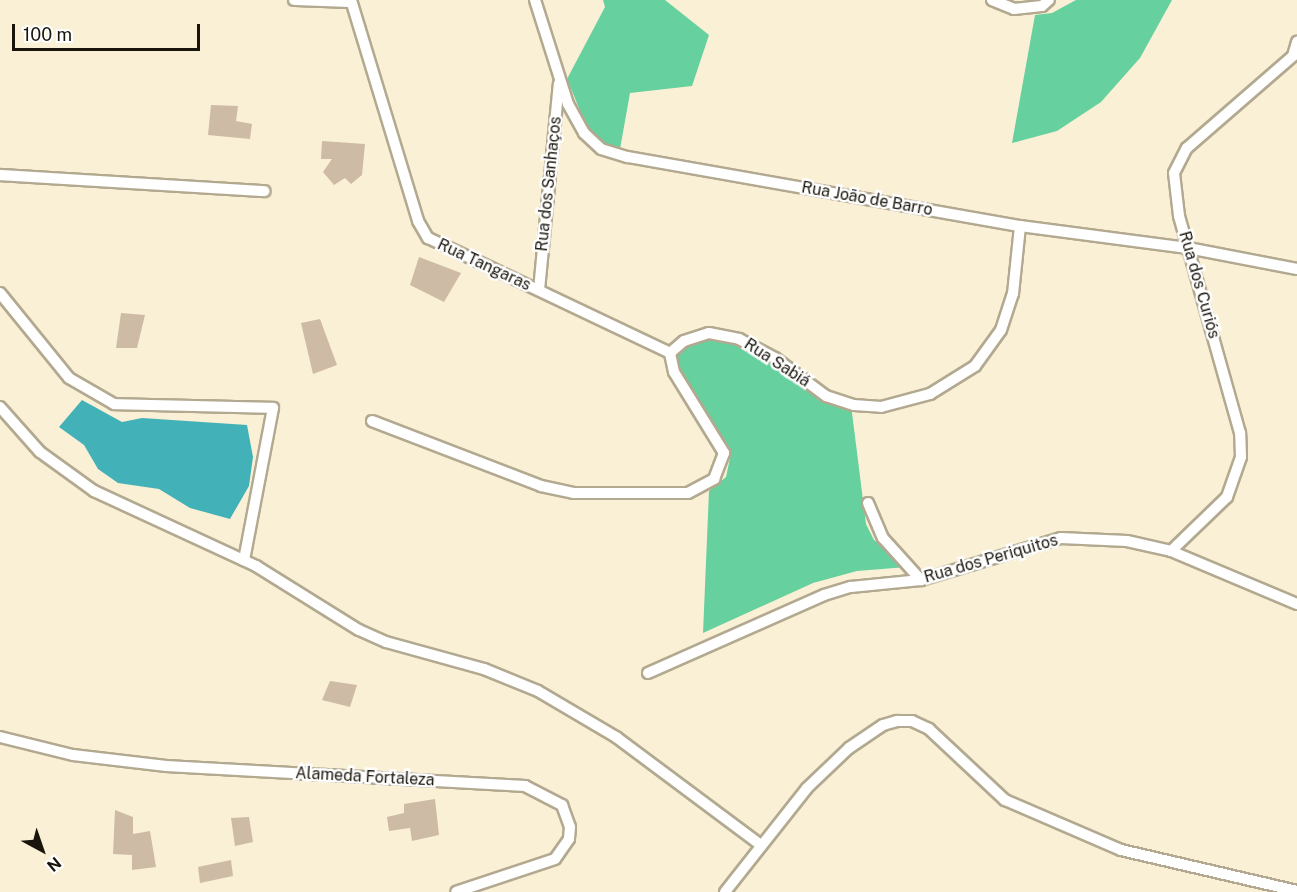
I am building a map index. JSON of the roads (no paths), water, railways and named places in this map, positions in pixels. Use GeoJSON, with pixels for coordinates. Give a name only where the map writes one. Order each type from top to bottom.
{"type":"FeatureCollection","features":[{"type":"Feature","properties":{"kind":"street"},"geometry":{"type":"LineString","coordinates":[[294,0],[351,1]]}},
{"type":"Feature","properties":{"kind":"street","name":"Rua João de Barro"},"geometry":{"type":"LineString","coordinates":[[535,0],[560,78],[584,133],[601,149],[628,157],[1020,226],[1188,248],[1297,270]]}},
{"type":"Feature","properties":{"kind":"street"},"geometry":{"type":"LineString","coordinates":[[992,0],[1014,9],[1042,6],[1049,0]]}},
{"type":"Feature","properties":{"kind":"street","name":"Rua Tangaras"},"geometry":{"type":"LineString","coordinates":[[351,1],[421,229],[439,245],[670,353]]}},
{"type":"Feature","properties":{"kind":"street","name":"Rua dos Curiós"},"geometry":{"type":"LineString","coordinates":[[1171,551],[1227,498],[1241,457],[1240,433],[1188,248],[1175,194],[1174,173],[1180,157],[1293,56],[1297,42]]}},
{"type":"Feature","properties":{"kind":"street","name":"Rua dos Sanhaços"},"geometry":{"type":"LineString","coordinates":[[539,290],[560,78]]}},
{"type":"Feature","properties":{"kind":"street"},"geometry":{"type":"LineString","coordinates":[[0,175],[265,191]]}},
{"type":"Feature","properties":{"kind":"street","name":"Rua Sabiá"},"geometry":{"type":"LineString","coordinates":[[670,353],[684,341],[708,333],[739,339],[775,358],[826,396],[854,405],[881,407],[930,394],[975,366],[1001,330],[1013,294],[1020,226]]}},
{"type":"Feature","properties":{"kind":"street"},"geometry":{"type":"LineString","coordinates":[[0,292],[69,378],[114,404],[273,408],[244,560]]}},
{"type":"Feature","properties":{"kind":"street"},"geometry":{"type":"LineString","coordinates":[[372,421],[541,486],[573,493],[688,493],[714,479],[724,453],[718,439],[681,388],[670,353]]}},
{"type":"Feature","properties":{"kind":"street"},"geometry":{"type":"LineString","coordinates":[[0,407],[40,452],[76,480],[244,560],[359,630],[386,642],[484,669],[538,691],[616,737],[761,845]]}},
{"type":"Feature","properties":{"kind":"street"},"geometry":{"type":"LineString","coordinates":[[868,502],[883,538],[921,580]]}},
{"type":"Feature","properties":{"kind":"street","name":"Rua dos Periquitos"},"geometry":{"type":"LineString","coordinates":[[648,673],[824,595],[851,587],[921,580],[1061,538],[1126,541],[1171,551],[1297,604]]}},
{"type":"Feature","properties":{"kind":"street"},"geometry":{"type":"LineString","coordinates":[[725,892],[807,788],[849,748],[883,725],[897,721],[912,721],[929,729],[1005,800],[1121,850],[1297,891]]}},
{"type":"Feature","properties":{"kind":"street","name":"Alameda Fortaleza"},"geometry":{"type":"LineString","coordinates":[[0,737],[73,755],[166,766],[525,786],[562,805],[570,827],[569,839],[555,859],[456,892]]}},
{"type":"Feature","properties":{"kind":"water"},"geometry":{"type":"Polygon","coordinates":[[[82,400],[122,422],[142,418],[247,425],[253,457],[249,486],[230,519],[190,508],[159,489],[118,483],[98,469],[84,445],[59,427],[82,400]]]}}]}
